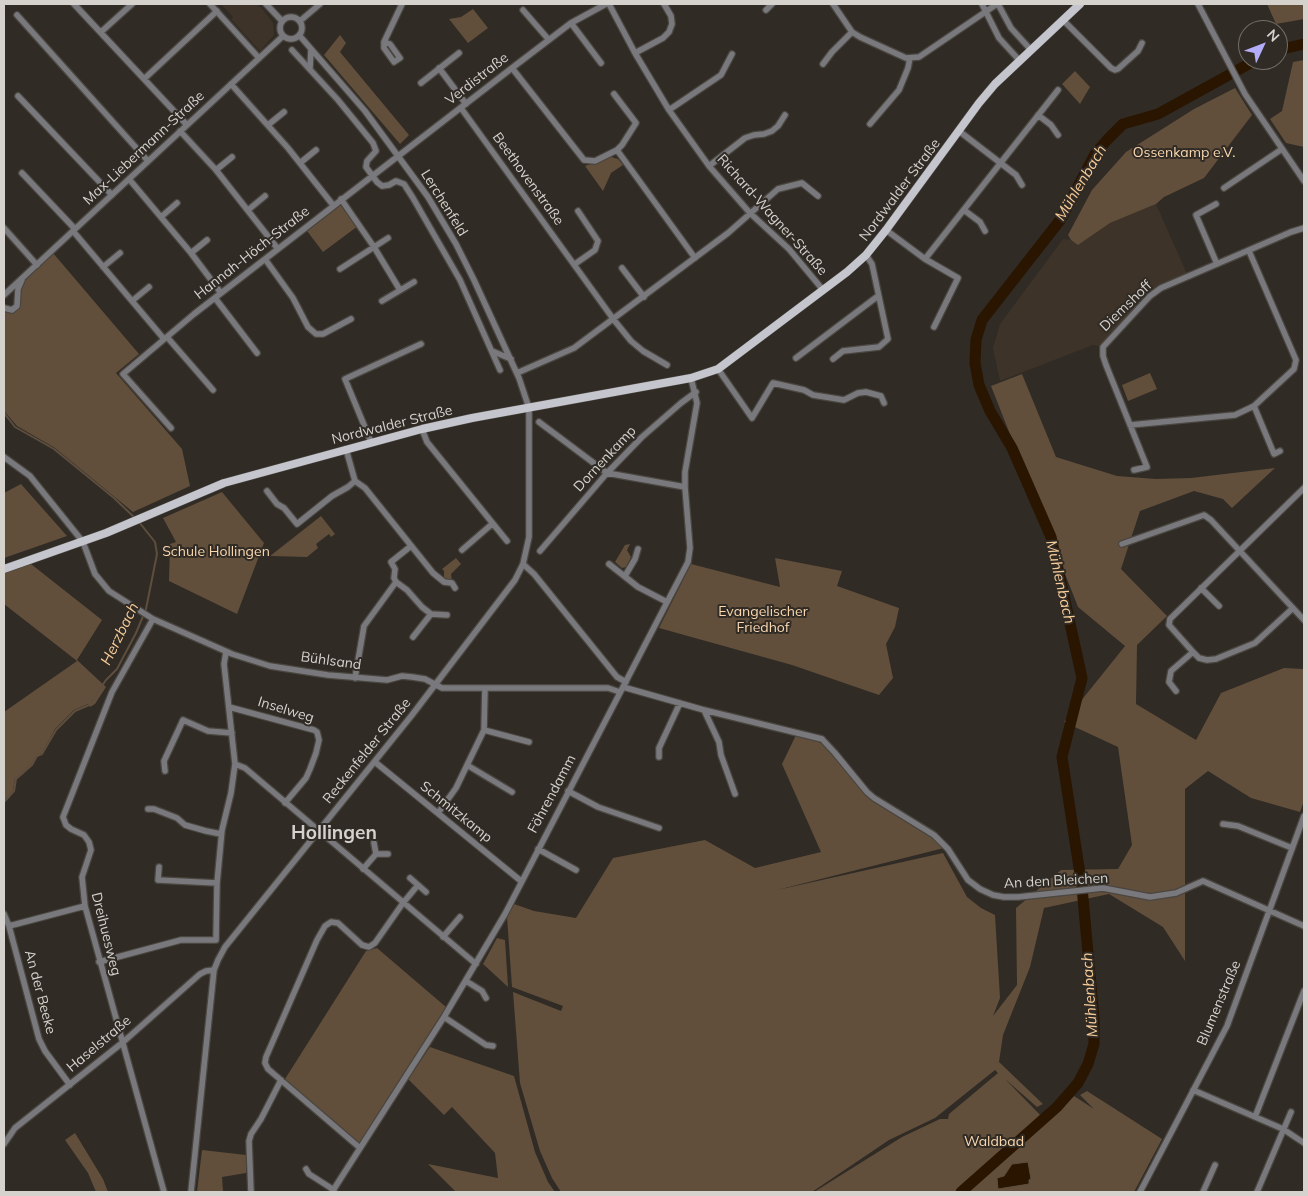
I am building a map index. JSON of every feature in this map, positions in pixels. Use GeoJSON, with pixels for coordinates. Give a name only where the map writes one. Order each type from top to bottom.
{"type":"FeatureCollection","features":[{"type":"Feature","properties":{"kind":"main road","name":"Nordwalder Straße"},"geometry":{"type":"LineString","coordinates":[[4,569],[83,542],[224,482],[422,429],[691,378],[718,369],[847,272],[866,255],[995,84],[1080,4]]}},
{"type":"Feature","properties":{"kind":"street"},"geometry":{"type":"LineString","coordinates":[[74,4],[187,125]]}},
{"type":"Feature","properties":{"kind":"street"},"geometry":{"type":"LineString","coordinates":[[101,32],[132,4]]}},
{"type":"Feature","properties":{"kind":"street"},"geometry":{"type":"LineString","coordinates":[[210,4],[259,58]]}},
{"type":"Feature","properties":{"kind":"street"},"geometry":{"type":"LineString","coordinates":[[266,4],[282,21]]}},
{"type":"Feature","properties":{"kind":"street"},"geometry":{"type":"LineString","coordinates":[[300,21],[320,4]]}},
{"type":"Feature","properties":{"kind":"street"},"geometry":{"type":"LineString","coordinates":[[384,42],[402,4]]}},
{"type":"Feature","properties":{"kind":"street","name":"Verdistraße"},"geometry":{"type":"LineString","coordinates":[[399,156],[571,23],[608,4]]}},
{"type":"Feature","properties":{"kind":"street","name":"Richard-Wagner-Straße"},"geometry":{"type":"LineString","coordinates":[[608,4],[634,53],[669,110],[709,166],[750,213],[789,249],[823,290]]}},
{"type":"Feature","properties":{"kind":"street"},"geometry":{"type":"LineString","coordinates":[[634,53],[663,38],[669,32],[672,24],[671,16],[664,4]]}},
{"type":"Feature","properties":{"kind":"street"},"geometry":{"type":"LineString","coordinates":[[766,10],[772,4]]}},
{"type":"Feature","properties":{"kind":"street"},"geometry":{"type":"LineString","coordinates":[[833,4],[852,32],[898,55],[910,58],[919,57],[997,4],[1011,28],[1031,50]]}},
{"type":"Feature","properties":{"kind":"street"},"geometry":{"type":"LineString","coordinates":[[982,4],[999,38],[1020,61]]}},
{"type":"Feature","properties":{"kind":"street"},"geometry":{"type":"LineString","coordinates":[[1198,4],[1238,83],[1304,181]]}},
{"type":"Feature","properties":{"kind":"street"},"geometry":{"type":"LineString","coordinates":[[523,10],[549,40]]}},
{"type":"Feature","properties":{"kind":"street"},"geometry":{"type":"LineString","coordinates":[[144,79],[217,11]]}},
{"type":"Feature","properties":{"kind":"street"},"geometry":{"type":"LineString","coordinates":[[16,15],[148,161]]}},
{"type":"Feature","properties":{"kind":"street"},"geometry":{"type":"LineString","coordinates":[[289,17],[297,18],[300,21],[302,28],[299,35],[293,39],[283,36],[280,28],[282,21],[289,17]]}},
{"type":"Feature","properties":{"kind":"street"},"geometry":{"type":"LineString","coordinates":[[1063,20],[1115,70],[1138,51],[1142,43]]}},
{"type":"Feature","properties":{"kind":"street"},"geometry":{"type":"LineString","coordinates":[[571,23],[601,63]]}},
{"type":"Feature","properties":{"kind":"street"},"geometry":{"type":"LineString","coordinates":[[824,64],[832,52],[852,32]]}},
{"type":"Feature","properties":{"kind":"street","name":"Lerchenfeld"},"geometry":{"type":"LineString","coordinates":[[299,35],[365,111],[428,197],[456,244],[511,359],[528,408]]}},
{"type":"Feature","properties":{"kind":"street","name":"Max-Liebermann-Straße"},"geometry":{"type":"LineString","coordinates":[[4,295],[283,36]]}},
{"type":"Feature","properties":{"kind":"street"},"geometry":{"type":"LineString","coordinates":[[292,50],[338,100],[373,143],[376,151],[367,161],[366,167],[377,182],[382,186],[396,181],[404,184],[460,280],[500,370]]}},
{"type":"Feature","properties":{"kind":"street"},"geometry":{"type":"LineString","coordinates":[[310,68],[311,50]]}},
{"type":"Feature","properties":{"kind":"street"},"geometry":{"type":"LineString","coordinates":[[421,83],[459,53]]}},
{"type":"Feature","properties":{"kind":"street"},"geometry":{"type":"LineString","coordinates":[[669,110],[721,75],[732,54]]}},
{"type":"Feature","properties":{"kind":"street"},"geometry":{"type":"LineString","coordinates":[[870,124],[899,90],[910,58]]}},
{"type":"Feature","properties":{"kind":"street","name":"Beethovenstraße"},"geometry":{"type":"LineString","coordinates":[[438,68],[614,320],[631,341],[643,351],[668,365]]}},
{"type":"Feature","properties":{"kind":"street"},"geometry":{"type":"LineString","coordinates":[[512,68],[584,160],[595,161],[617,150],[636,123],[614,94]]}},
{"type":"Feature","properties":{"kind":"street"},"geometry":{"type":"LineString","coordinates":[[232,84],[300,163],[333,205]]}},
{"type":"Feature","properties":{"kind":"street"},"geometry":{"type":"LineString","coordinates":[[925,259],[1058,90]]}},
{"type":"Feature","properties":{"kind":"street"},"geometry":{"type":"LineString","coordinates":[[18,96],[112,195]]}},
{"type":"Feature","properties":{"kind":"street"},"geometry":{"type":"LineString","coordinates":[[268,125],[284,112]]}},
{"type":"Feature","properties":{"kind":"street"},"geometry":{"type":"LineString","coordinates":[[709,166],[745,138],[772,131],[778,126],[785,115]]}},
{"type":"Feature","properties":{"kind":"street"},"geometry":{"type":"LineString","coordinates":[[1038,115],[1051,125],[1058,135]]}},
{"type":"Feature","properties":{"kind":"street"},"geometry":{"type":"LineString","coordinates":[[180,131],[216,170],[278,248]]}},
{"type":"Feature","properties":{"kind":"street"},"geometry":{"type":"LineString","coordinates":[[959,131],[1016,175],[1022,185]]}},
{"type":"Feature","properties":{"kind":"street"},"geometry":{"type":"LineString","coordinates":[[1224,188],[1282,149]]}},
{"type":"Feature","properties":{"kind":"street"},"geometry":{"type":"LineString","coordinates":[[300,163],[316,150]]}},
{"type":"Feature","properties":{"kind":"street"},"geometry":{"type":"LineString","coordinates":[[617,150],[696,258]]}},
{"type":"Feature","properties":{"kind":"street","name":"Hannah-Höch-Straße"},"geometry":{"type":"LineString","coordinates":[[171,428],[123,374],[221,293],[399,156]]}},
{"type":"Feature","properties":{"kind":"street"},"geometry":{"type":"LineString","coordinates":[[216,170],[232,157]]}},
{"type":"Feature","properties":{"kind":"street"},"geometry":{"type":"LineString","coordinates":[[22,173],[74,230],[132,301],[212,390]]}},
{"type":"Feature","properties":{"kind":"street"},"geometry":{"type":"LineString","coordinates":[[129,179],[191,252],[221,293]]}},
{"type":"Feature","properties":{"kind":"street"},"geometry":{"type":"LineString","coordinates":[[516,373],[574,348],[614,320],[728,233],[778,189],[802,183],[818,196]]}},
{"type":"Feature","properties":{"kind":"street"},"geometry":{"type":"LineString","coordinates":[[248,210],[265,196]]}},
{"type":"Feature","properties":{"kind":"street"},"geometry":{"type":"LineString","coordinates":[[341,199],[374,247],[400,290]]}},
{"type":"Feature","properties":{"kind":"street"},"geometry":{"type":"LineString","coordinates":[[161,216],[178,203]]}},
{"type":"Feature","properties":{"kind":"street"},"geometry":{"type":"LineString","coordinates":[[1216,204],[1196,215],[1217,264]]}},
{"type":"Feature","properties":{"kind":"street"},"geometry":{"type":"LineString","coordinates":[[964,210],[980,222],[985,231]]}},
{"type":"Feature","properties":{"kind":"street","name":"Beethovenstraße"},"geometry":{"type":"LineString","coordinates":[[575,264],[595,250],[598,241],[578,211]]}},
{"type":"Feature","properties":{"kind":"street"},"geometry":{"type":"LineString","coordinates":[[4,228],[37,265]]}},
{"type":"Feature","properties":{"kind":"street","name":"Diemshoff"},"geometry":{"type":"LineString","coordinates":[[1134,470],[1147,467],[1102,356],[1103,347],[1150,296],[1161,288],[1304,228]]}},
{"type":"Feature","properties":{"kind":"street"},"geometry":{"type":"LineString","coordinates":[[886,230],[925,259],[958,278],[934,327]]}},
{"type":"Feature","properties":{"kind":"street"},"geometry":{"type":"LineString","coordinates":[[340,269],[388,238]]}},
{"type":"Feature","properties":{"kind":"street"},"geometry":{"type":"LineString","coordinates":[[191,252],[207,240]]}},
{"type":"Feature","properties":{"kind":"street"},"geometry":{"type":"LineString","coordinates":[[1130,425],[1235,415],[1254,406],[1294,369],[1296,360],[1250,250]]}},
{"type":"Feature","properties":{"kind":"street"},"geometry":{"type":"LineString","coordinates":[[103,267],[120,253]]}},
{"type":"Feature","properties":{"kind":"street"},"geometry":{"type":"LineString","coordinates":[[833,360],[844,351],[879,347],[888,339],[872,264],[866,255]]}},
{"type":"Feature","properties":{"kind":"street"},"geometry":{"type":"LineString","coordinates":[[265,259],[293,298],[308,326],[316,334],[323,334],[351,318]]}},
{"type":"Feature","properties":{"kind":"street"},"geometry":{"type":"LineString","coordinates":[[622,268],[644,297]]}},
{"type":"Feature","properties":{"kind":"street"},"geometry":{"type":"LineString","coordinates":[[4,308],[12,310],[17,306],[18,289],[22,278]]}},
{"type":"Feature","properties":{"kind":"street"},"geometry":{"type":"LineString","coordinates":[[382,301],[414,282]]}},
{"type":"Feature","properties":{"kind":"street"},"geometry":{"type":"LineString","coordinates":[[132,301],[149,287]]}},
{"type":"Feature","properties":{"kind":"street"},"geometry":{"type":"LineString","coordinates":[[796,358],[878,296]]}},
{"type":"Feature","properties":{"kind":"street"},"geometry":{"type":"LineString","coordinates":[[215,298],[257,352]]}},
{"type":"Feature","properties":{"kind":"street"},"geometry":{"type":"LineString","coordinates":[[371,442],[345,379],[422,344]]}},
{"type":"Feature","properties":{"kind":"street"},"geometry":{"type":"LineString","coordinates":[[492,351],[511,359]]}},
{"type":"Feature","properties":{"kind":"street"},"geometry":{"type":"LineString","coordinates":[[718,369],[752,418],[773,384],[804,390],[813,395],[844,400],[858,393],[866,392],[881,396],[884,403]]}},
{"type":"Feature","properties":{"kind":"street","name":"Föhrendamm"},"geometry":{"type":"LineString","coordinates":[[333,1191],[476,964],[521,882],[688,562],[690,548],[685,472],[697,403],[696,392],[691,378]]}},
{"type":"Feature","properties":{"kind":"street","name":"Dornenkamp"},"geometry":{"type":"LineString","coordinates":[[540,551],[607,473],[642,437],[696,392]]}},
{"type":"Feature","properties":{"kind":"street"},"geometry":{"type":"LineString","coordinates":[[1254,406],[1274,454],[1280,451]]}},
{"type":"Feature","properties":{"kind":"street","name":"Reckenfelder Straße"},"geometry":{"type":"LineString","coordinates":[[191,1192],[214,970],[225,947],[375,762],[515,580],[523,564],[529,537],[528,408]]}},
{"type":"Feature","properties":{"kind":"street"},"geometry":{"type":"LineString","coordinates":[[539,422],[607,473],[685,487]]}},
{"type":"Feature","properties":{"kind":"street"},"geometry":{"type":"LineString","coordinates":[[422,429],[427,442],[507,541]]}},
{"type":"Feature","properties":{"kind":"street"},"geometry":{"type":"LineString","coordinates":[[346,449],[355,481],[365,488],[433,573],[444,582],[452,583],[454,588]]}},
{"type":"Feature","properties":{"kind":"street"},"geometry":{"type":"LineString","coordinates":[[4,457],[30,476],[83,542]]}},
{"type":"Feature","properties":{"kind":"street"},"geometry":{"type":"LineString","coordinates":[[267,491],[297,524],[332,496],[348,488],[355,481]]}},
{"type":"Feature","properties":{"kind":"street"},"geometry":{"type":"LineString","coordinates":[[1293,608],[1255,643],[1216,659],[1207,660],[1200,658],[1169,625],[1170,619],[1304,488]]}},
{"type":"Feature","properties":{"kind":"street"},"geometry":{"type":"LineString","coordinates":[[1122,544],[1204,515],[1211,520],[1304,620]]}},
{"type":"Feature","properties":{"kind":"street"},"geometry":{"type":"LineString","coordinates":[[462,550],[492,524]]}},
{"type":"Feature","properties":{"kind":"street","name":"Bühlsand"},"geometry":{"type":"LineString","coordinates":[[83,542],[95,574],[109,591],[153,619],[226,652],[270,666],[355,678],[387,680],[402,676],[425,679],[447,688],[623,687],[704,710],[822,739]]}},
{"type":"Feature","properties":{"kind":"street"},"geometry":{"type":"LineString","coordinates":[[411,546],[391,562],[395,569],[394,578],[396,582],[408,590],[422,607],[431,614],[447,615]]}},
{"type":"Feature","properties":{"kind":"street"},"geometry":{"type":"LineString","coordinates":[[624,576],[635,559],[638,549]]}},
{"type":"Feature","properties":{"kind":"street"},"geometry":{"type":"LineString","coordinates":[[523,564],[534,574],[623,687]]}},
{"type":"Feature","properties":{"kind":"street"},"geometry":{"type":"LineString","coordinates":[[609,564],[638,587],[667,602]]}},
{"type":"Feature","properties":{"kind":"street"},"geometry":{"type":"LineString","coordinates":[[355,678],[364,626],[396,582]]}},
{"type":"Feature","properties":{"kind":"street"},"geometry":{"type":"LineString","coordinates":[[1201,588],[1219,606]]}},
{"type":"Feature","properties":{"kind":"street"},"geometry":{"type":"LineString","coordinates":[[413,637],[431,614]]}},
{"type":"Feature","properties":{"kind":"street","name":"Dreihuesweg"},"geometry":{"type":"LineString","coordinates":[[153,619],[112,692],[63,817],[66,825],[84,835],[89,842],[91,850],[82,877],[84,906],[164,1192]]}},
{"type":"Feature","properties":{"kind":"street"},"geometry":{"type":"LineString","coordinates":[[99,962],[181,940],[216,940],[217,883],[221,834],[231,793],[235,764],[224,664],[226,652]]}},
{"type":"Feature","properties":{"kind":"street"},"geometry":{"type":"LineString","coordinates":[[1176,691],[1169,682],[1171,672],[1193,652]]}},
{"type":"Feature","properties":{"kind":"street"},"geometry":{"type":"LineString","coordinates":[[438,813],[450,798],[484,730],[485,688]]}},
{"type":"Feature","properties":{"kind":"street"},"geometry":{"type":"LineString","coordinates":[[658,757],[659,748],[680,703]]}},
{"type":"Feature","properties":{"kind":"street","name":"Inselweg"},"geometry":{"type":"LineString","coordinates":[[229,707],[316,732],[319,740],[310,769],[306,778],[285,803]]}},
{"type":"Feature","properties":{"kind":"street"},"geometry":{"type":"LineString","coordinates":[[704,710],[719,742],[721,755],[735,794]]}},
{"type":"Feature","properties":{"kind":"street"},"geometry":{"type":"LineString","coordinates":[[164,770],[164,761],[183,720],[208,731],[232,733]]}},
{"type":"Feature","properties":{"kind":"street"},"geometry":{"type":"LineString","coordinates":[[484,730],[529,742]]}},
{"type":"Feature","properties":{"kind":"street","name":"An den Bleichen"},"geometry":{"type":"LineString","coordinates":[[822,739],[874,798],[934,835],[941,841],[968,880],[980,889],[993,895],[1004,897],[1078,892],[1103,888],[1150,897],[1176,893],[1203,881],[1270,910]]}},
{"type":"Feature","properties":{"kind":"street","name":"Schmitzkamp"},"geometry":{"type":"LineString","coordinates":[[375,762],[521,882]]}},
{"type":"Feature","properties":{"kind":"street"},"geometry":{"type":"LineString","coordinates":[[235,764],[245,768],[476,964]]}},
{"type":"Feature","properties":{"kind":"street"},"geometry":{"type":"LineString","coordinates":[[467,764],[512,792]]}},
{"type":"Feature","properties":{"kind":"street"},"geometry":{"type":"LineString","coordinates":[[568,791],[598,807],[659,828]]}},
{"type":"Feature","properties":{"kind":"street"},"geometry":{"type":"LineString","coordinates":[[148,809],[154,809],[177,818],[186,825],[221,834]]}},
{"type":"Feature","properties":{"kind":"street","name":"Blumenstraße"},"geometry":{"type":"LineString","coordinates":[[1140,1192],[1227,1026],[1304,816]]}},
{"type":"Feature","properties":{"kind":"street"},"geometry":{"type":"LineString","coordinates":[[1223,824],[1238,826],[1292,848]]}},
{"type":"Feature","properties":{"kind":"street"},"geometry":{"type":"LineString","coordinates":[[374,842],[376,854]]}},
{"type":"Feature","properties":{"kind":"street"},"geometry":{"type":"LineString","coordinates":[[538,849],[576,870]]}},
{"type":"Feature","properties":{"kind":"street"},"geometry":{"type":"LineString","coordinates":[[363,869],[376,854],[388,854]]}},
{"type":"Feature","properties":{"kind":"street"},"geometry":{"type":"LineString","coordinates":[[159,867],[158,880],[217,883]]}},
{"type":"Feature","properties":{"kind":"street"},"geometry":{"type":"LineString","coordinates":[[410,878],[426,892]]}},
{"type":"Feature","properties":{"kind":"street"},"geometry":{"type":"LineString","coordinates":[[360,1148],[268,1068],[265,1063],[266,1057],[317,940],[325,926],[331,922],[338,924],[362,945],[369,947],[375,943],[418,885]]}},
{"type":"Feature","properties":{"kind":"street"},"geometry":{"type":"LineString","coordinates":[[9,926],[84,906]]}},
{"type":"Feature","properties":{"kind":"street"},"geometry":{"type":"LineString","coordinates":[[1270,910],[1304,926]]}},
{"type":"Feature","properties":{"kind":"street","name":"An der Beeke"},"geometry":{"type":"LineString","coordinates":[[4,914],[9,926],[39,1039],[44,1051],[70,1085]]}},
{"type":"Feature","properties":{"kind":"street"},"geometry":{"type":"LineString","coordinates":[[443,937],[460,917]]}},
{"type":"Feature","properties":{"kind":"street","name":"Haselstraße"},"geometry":{"type":"LineString","coordinates":[[4,1144],[15,1128],[122,1043],[200,974],[206,970],[214,970]]}},
{"type":"Feature","properties":{"kind":"street"},"geometry":{"type":"LineString","coordinates":[[466,981],[482,991],[486,998]]}},
{"type":"Feature","properties":{"kind":"street"},"geometry":{"type":"LineString","coordinates":[[1255,1117],[1304,991]]}},
{"type":"Feature","properties":{"kind":"street"},"geometry":{"type":"LineString","coordinates":[[444,1017],[486,1045],[493,1046]]}},
{"type":"Feature","properties":{"kind":"street"},"geometry":{"type":"LineString","coordinates":[[250,1192],[249,1141],[281,1080]]}},
{"type":"Feature","properties":{"kind":"street"},"geometry":{"type":"LineString","coordinates":[[1193,1090],[1283,1129],[1304,1143]]}},
{"type":"Feature","properties":{"kind":"street"},"geometry":{"type":"LineString","coordinates":[[1258,1192],[1291,1112]]}},
{"type":"Feature","properties":{"kind":"street"},"geometry":{"type":"LineString","coordinates":[[1203,1192],[1215,1165]]}},
{"type":"Feature","properties":{"kind":"street"},"geometry":{"type":"LineString","coordinates":[[306,1169],[309,1174],[333,1191]]}},
{"type":"Feature","properties":{"kind":"shaded area"},"geometry":{"type":"Polygon","coordinates":[[[221,4],[257,4],[273,23],[274,35],[260,51],[231,19],[233,17],[221,4]]]}},
{"type":"Feature","properties":{"kind":"shaded area"},"geometry":{"type":"Polygon","coordinates":[[[1156,204],[1188,276],[1161,288],[1103,347],[1093,345],[1000,381],[993,348],[1000,324],[1063,239],[1071,240],[1078,245],[1110,223],[1156,204]]]}},
{"type":"Feature","properties":{"kind":"shaded area"},"geometry":{"type":"Polygon","coordinates":[[[1028,1162],[1031,1179],[1029,1184],[998,1189],[997,1178],[1004,1176],[1012,1164],[1028,1162]]]}},
{"type":"Feature","properties":{"kind":"green space"},"geometry":{"type":"Polygon","coordinates":[[[1267,4],[1304,4],[1304,19],[1288,22],[1288,20],[1274,20],[1267,4]]]}},
{"type":"Feature","properties":{"kind":"green space"},"geometry":{"type":"Polygon","coordinates":[[[473,9],[488,28],[468,43],[449,19],[461,17],[473,9]]]}},
{"type":"Feature","properties":{"kind":"green space"},"geometry":{"type":"Polygon","coordinates":[[[340,35],[346,43],[340,52],[409,135],[400,144],[324,55],[340,35]]]}},
{"type":"Feature","properties":{"kind":"green space"},"geometry":{"type":"Polygon","coordinates":[[[1304,60],[1304,147],[1286,143],[1270,119],[1282,111],[1293,62],[1304,60]]]}},
{"type":"Feature","properties":{"kind":"green space"},"geometry":{"type":"Polygon","coordinates":[[[1075,71],[1090,87],[1080,104],[1062,84],[1075,71]]]}},
{"type":"Feature","properties":{"kind":"green space","name":"Ossenkamp e.V."},"geometry":{"type":"Polygon","coordinates":[[[1235,88],[1252,115],[1204,178],[1164,197],[1156,204],[1110,223],[1078,245],[1071,240],[1068,235],[1092,190],[1126,152],[1194,109],[1235,88]]]}},
{"type":"Feature","properties":{"kind":"green space"},"geometry":{"type":"Polygon","coordinates":[[[611,157],[618,159],[623,165],[611,173],[603,191],[585,166],[611,157]]]}},
{"type":"Feature","properties":{"kind":"green space"},"geometry":{"type":"Polygon","coordinates":[[[342,204],[358,226],[323,252],[307,231],[342,204]]]}},
{"type":"Feature","properties":{"kind":"green space"},"geometry":{"type":"Polygon","coordinates":[[[53,253],[139,354],[116,373],[182,449],[190,486],[133,512],[55,448],[17,426],[4,411],[4,312],[13,313],[19,307],[21,289],[26,279],[53,253]]]}},
{"type":"Feature","properties":{"kind":"green space"},"geometry":{"type":"Polygon","coordinates":[[[1150,373],[1157,389],[1128,401],[1122,385],[1150,373]]]}},
{"type":"Feature","properties":{"kind":"green space","name":"Waldbad"},"geometry":{"type":"Polygon","coordinates":[[[1022,374],[1056,457],[1117,476],[1156,479],[1191,478],[1275,468],[1232,508],[1223,499],[1194,491],[1140,511],[1121,569],[1167,616],[1137,645],[1136,704],[1196,740],[1221,693],[1284,668],[1304,669],[1304,801],[1300,812],[1251,798],[1208,771],[1185,789],[1185,961],[1163,927],[1109,894],[1044,908],[1030,967],[1003,1035],[999,1062],[1043,1104],[1037,1107],[1005,1079],[1047,1122],[1074,1096],[1094,1109],[1080,1095],[1087,1091],[1162,1139],[1134,1192],[814,1192],[902,1137],[940,1119],[948,1119],[949,1114],[998,1073],[995,1070],[935,1118],[889,1140],[812,1192],[561,1192],[552,1178],[540,1151],[520,1083],[513,992],[561,1011],[563,1006],[512,987],[507,917],[514,904],[534,911],[576,918],[613,858],[705,840],[755,868],[821,852],[782,764],[796,735],[821,742],[829,748],[866,792],[933,835],[944,848],[777,890],[943,853],[967,897],[981,908],[995,915],[1000,998],[993,1016],[1017,985],[1016,908],[1061,870],[1118,869],[1132,845],[1118,747],[1064,722],[1125,646],[1078,607],[991,386],[1022,374]]]}},
{"type":"Feature","properties":{"kind":"green space"},"geometry":{"type":"Polygon","coordinates":[[[21,484],[67,536],[4,558],[4,493],[21,484]]]}},
{"type":"Feature","properties":{"kind":"green space","name":"Schule Hollingen"},"geometry":{"type":"Polygon","coordinates":[[[222,492],[264,543],[237,614],[169,581],[170,544],[176,542],[163,518],[222,492]]]}},
{"type":"Feature","properties":{"kind":"green space"},"geometry":{"type":"Polygon","coordinates":[[[321,516],[335,534],[331,537],[329,534],[316,544],[318,548],[307,557],[270,556],[321,516]]]}},
{"type":"Feature","properties":{"kind":"green space"},"geometry":{"type":"Polygon","coordinates":[[[630,544],[627,550],[631,557],[626,567],[622,568],[615,562],[625,545],[630,544]]]}},
{"type":"Feature","properties":{"kind":"green space"},"geometry":{"type":"Polygon","coordinates":[[[456,558],[461,564],[451,574],[452,582],[444,581],[444,571],[442,569],[456,558]]]}},
{"type":"Feature","properties":{"kind":"green space","name":"Evangelischer Friedhof"},"geometry":{"type":"Polygon","coordinates":[[[775,558],[842,571],[837,586],[899,608],[895,627],[886,644],[893,678],[879,695],[792,665],[659,628],[691,564],[780,587],[775,558]]]}},
{"type":"Feature","properties":{"kind":"green space"},"geometry":{"type":"Polygon","coordinates":[[[31,564],[102,620],[77,660],[106,687],[95,704],[90,707],[88,704],[74,710],[55,729],[42,753],[36,756],[31,765],[15,779],[13,791],[4,801],[4,712],[77,661],[4,604],[4,573],[31,564]]]}},
{"type":"Feature","properties":{"kind":"green space"},"geometry":{"type":"Polygon","coordinates":[[[497,938],[505,940],[508,987],[483,964],[497,938]]]}},
{"type":"Feature","properties":{"kind":"green space"},"geometry":{"type":"Polygon","coordinates":[[[377,948],[446,1007],[359,1144],[285,1079],[366,951],[377,948]]]}},
{"type":"Feature","properties":{"kind":"green space"},"geometry":{"type":"Polygon","coordinates":[[[430,1047],[514,1076],[535,1152],[548,1182],[555,1192],[456,1192],[428,1164],[498,1178],[495,1153],[452,1107],[444,1115],[408,1079],[430,1047]]]}},
{"type":"Feature","properties":{"kind":"green space"},"geometry":{"type":"Polygon","coordinates":[[[75,1133],[103,1179],[108,1192],[96,1192],[88,1173],[65,1140],[75,1133]]]}},
{"type":"Feature","properties":{"kind":"green space"},"geometry":{"type":"Polygon","coordinates":[[[202,1150],[246,1155],[246,1173],[222,1177],[223,1192],[197,1192],[202,1150]]]}},
{"type":"Feature","properties":{"kind":"waterway","name":"Mühlenbach"},"geometry":{"type":"LineString","coordinates":[[1288,48],[1304,44]]}},
{"type":"Feature","properties":{"kind":"waterway","name":"Mühlenbach"},"geometry":{"type":"LineString","coordinates":[[961,1192],[1057,1107],[1078,1083],[1088,1064],[1094,1044],[1094,1019],[1082,887],[1062,757],[1082,678],[1051,537],[1012,448],[990,411],[979,385],[975,363],[976,340],[982,320],[1061,219],[1095,154],[1107,140],[1123,124],[1158,114],[1238,70]]}},
{"type":"Feature","properties":{"kind":"waterway","name":"Herzbach"},"geometry":{"type":"LineString","coordinates":[[4,413],[15,427],[54,449],[114,498],[136,519]]}},
{"type":"Feature","properties":{"kind":"waterway","name":"Herzbach"},"geometry":{"type":"LineString","coordinates":[[4,802],[14,791],[16,779],[32,765],[37,756],[42,754],[56,730],[75,711],[89,705],[106,680],[117,669],[136,633],[146,609],[157,554],[155,542],[139,522]]}},
{"type":"Feature","properties":{"kind":"district","name":"Hollingen"},"geometry":{"type":"Point","coordinates":[334,833]}}]}
